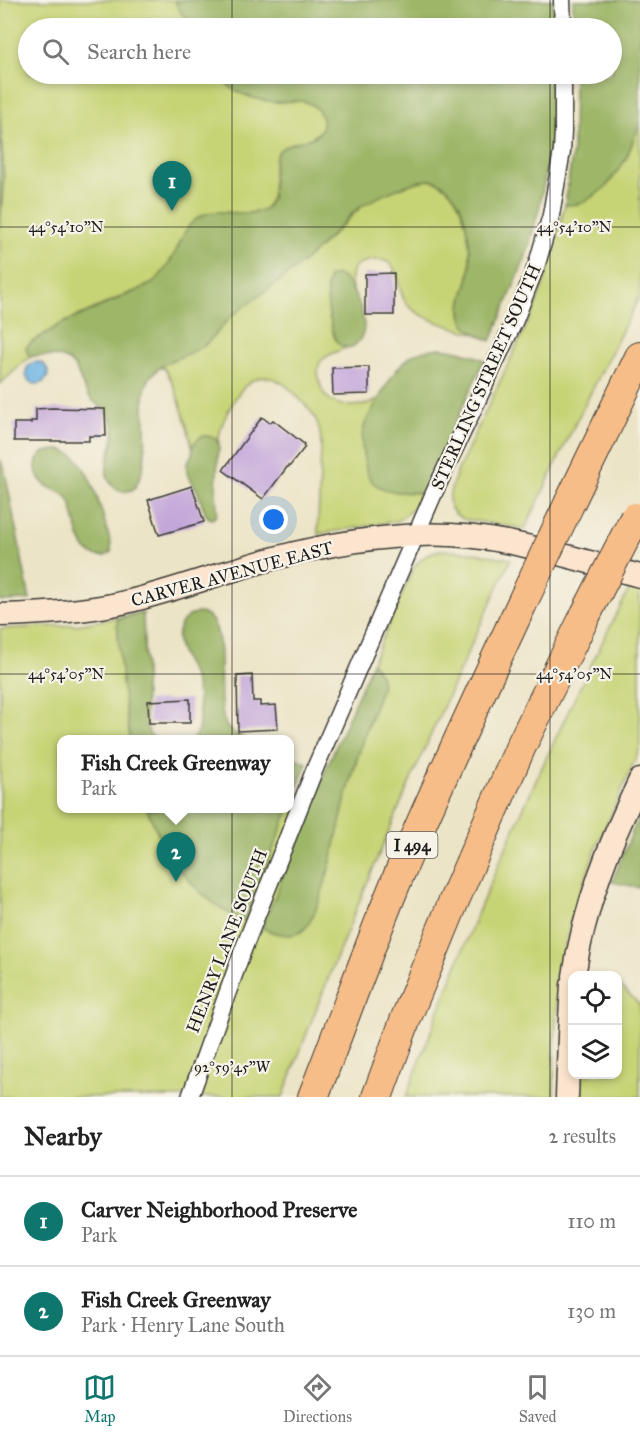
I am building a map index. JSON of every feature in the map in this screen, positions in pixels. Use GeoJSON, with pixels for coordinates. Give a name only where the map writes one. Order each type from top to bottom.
{"type":"FeatureCollection","features":[{"type":"Feature","properties":{"kind":"highway","name":"I 494"},"geometry":{"type":"LineString","coordinates":[[313,1097],[399,875],[524,599],[640,357]]}},
{"type":"Feature","properties":{"kind":"highway"},"geometry":{"type":"LineString","coordinates":[[377,1097],[406,1018],[521,747],[638,514]]}},
{"type":"Feature","properties":{"kind":"street"},"geometry":{"type":"LineString","coordinates":[[562,0],[563,18]]}},
{"type":"Feature","properties":{"kind":"street","name":"STERLING STREET SOUTH"},"geometry":{"type":"LineString","coordinates":[[416,535],[515,320],[537,264],[553,206],[562,151],[564,84]]}},
{"type":"Feature","properties":{"kind":"street","name":"CARVER AVENUE EAST"},"geometry":{"type":"LineString","coordinates":[[0,615],[59,613],[119,604],[306,551],[373,539],[416,535],[461,536],[497,541],[640,576]]}},
{"type":"Feature","properties":{"kind":"street","name":"HENRY LANE SOUTH"},"geometry":{"type":"LineString","coordinates":[[190,1097],[246,942],[312,777],[416,535]]}},
{"type":"Feature","properties":{"kind":"street"},"geometry":{"type":"LineString","coordinates":[[575,971],[582,933],[596,887],[640,780]]}},
{"type":"Feature","properties":{"kind":"street"},"geometry":{"type":"LineString","coordinates":[[567,1097],[569,1025]]}},
{"type":"Feature","properties":{"kind":"green space"},"geometry":{"type":"Polygon","coordinates":[[[0,0],[553,0],[553,18],[18,18],[18,84],[541,84],[420,181],[434,181],[446,187],[462,212],[467,227],[470,258],[469,276],[461,312],[466,324],[476,334],[434,321],[412,309],[406,303],[394,269],[389,263],[381,260],[364,262],[354,267],[351,278],[353,292],[342,277],[332,276],[328,280],[329,318],[345,346],[350,346],[330,354],[321,361],[318,370],[319,380],[324,394],[341,405],[362,405],[380,398],[369,416],[364,431],[363,448],[366,468],[399,492],[423,493],[405,516],[397,521],[318,534],[320,433],[310,410],[296,395],[277,380],[268,377],[251,381],[237,396],[225,417],[220,431],[219,446],[214,437],[202,436],[193,446],[193,450],[182,408],[169,375],[164,368],[159,368],[173,358],[204,346],[229,318],[292,271],[361,207],[125,295],[61,324],[26,348],[28,354],[33,356],[0,384],[0,0]]]}},
{"type":"Feature","properties":{"kind":"green space"},"geometry":{"type":"Polygon","coordinates":[[[175,0],[553,0],[553,18],[186,18],[175,0]]]}},
{"type":"Feature","properties":{"kind":"green space"},"geometry":{"type":"Polygon","coordinates":[[[573,0],[640,0],[640,122],[626,159],[605,188],[579,204],[565,205],[573,149],[574,84],[622,84],[622,18],[573,18],[573,0]]]}},
{"type":"Feature","properties":{"kind":"green space"},"geometry":{"type":"Polygon","coordinates":[[[227,84],[554,84],[553,134],[539,209],[525,259],[491,341],[468,328],[461,314],[461,303],[469,276],[469,247],[463,214],[450,191],[437,182],[423,181],[393,191],[359,208],[293,271],[231,317],[207,343],[197,350],[170,361],[152,375],[145,393],[145,443],[141,475],[134,489],[120,491],[113,486],[107,473],[114,428],[106,412],[89,397],[71,363],[58,357],[31,356],[26,348],[30,343],[61,324],[153,283],[166,268],[187,229],[196,219],[212,213],[255,212],[268,206],[277,154],[292,143],[316,135],[322,128],[322,118],[312,105],[306,102],[268,101],[235,91],[227,84]]]}},
{"type":"Feature","properties":{"kind":"green space"},"geometry":{"type":"Polygon","coordinates":[[[0,117],[4,177],[0,226],[0,117]]]}},
{"type":"Feature","properties":{"kind":"green space"},"geometry":{"type":"Polygon","coordinates":[[[640,122],[640,295],[525,529],[463,519],[456,514],[449,503],[453,484],[537,303],[551,261],[565,205],[579,204],[605,188],[626,159],[640,122]]]}},
{"type":"Feature","properties":{"kind":"green space"},"geometry":{"type":"Polygon","coordinates":[[[336,275],[349,285],[359,303],[363,318],[362,335],[357,343],[349,347],[340,345],[336,341],[329,312],[328,282],[329,277],[336,275]]]}},
{"type":"Feature","properties":{"kind":"green space"},"geometry":{"type":"Polygon","coordinates":[[[439,348],[451,349],[484,360],[423,493],[383,489],[373,482],[366,470],[362,450],[365,423],[397,369],[416,353],[439,348]]]}},
{"type":"Feature","properties":{"kind":"green space"},"geometry":{"type":"Polygon","coordinates":[[[202,436],[214,437],[219,446],[217,513],[212,519],[206,515],[197,490],[187,473],[187,464],[193,446],[202,436]]]}},
{"type":"Feature","properties":{"kind":"green space"},"geometry":{"type":"Polygon","coordinates":[[[62,450],[78,460],[94,488],[111,544],[111,552],[107,555],[98,556],[85,548],[78,533],[69,500],[64,494],[45,485],[38,475],[36,463],[40,456],[48,451],[62,450]]]}},
{"type":"Feature","properties":{"kind":"green space"},"geometry":{"type":"Polygon","coordinates":[[[0,460],[4,467],[30,600],[0,601],[0,460]]]}},
{"type":"Feature","properties":{"kind":"green space"},"geometry":{"type":"Polygon","coordinates":[[[440,550],[468,552],[511,559],[391,826],[335,961],[283,1097],[0,1097],[0,629],[77,625],[140,613],[142,735],[57,735],[57,813],[294,813],[294,809],[343,808],[382,684],[372,663],[413,569],[418,562],[432,552],[440,550]]]}},
{"type":"Feature","properties":{"kind":"green space"},"geometry":{"type":"Polygon","coordinates":[[[630,588],[640,591],[640,749],[596,848],[571,920],[558,989],[554,1097],[406,1097],[501,859],[572,703],[630,588]]]}},
{"type":"Feature","properties":{"kind":"green space"},"geometry":{"type":"Polygon","coordinates":[[[143,613],[145,717],[150,735],[129,735],[117,619],[143,613]]]}},
{"type":"Feature","properties":{"kind":"green space"},"geometry":{"type":"Polygon","coordinates":[[[197,613],[206,615],[213,623],[218,635],[223,716],[227,727],[237,735],[196,735],[199,727],[198,693],[178,644],[178,632],[182,622],[197,613]]]}},
{"type":"Feature","properties":{"kind":"green space"},"geometry":{"type":"Polygon","coordinates":[[[372,663],[380,675],[381,689],[354,767],[329,867],[316,908],[302,931],[292,935],[262,928],[329,762],[372,663]]]}},
{"type":"Feature","properties":{"kind":"green space"},"geometry":{"type":"Polygon","coordinates":[[[294,758],[307,763],[294,796],[294,758]]]}},
{"type":"Feature","properties":{"kind":"green space"},"geometry":{"type":"Polygon","coordinates":[[[149,813],[287,813],[244,921],[211,901],[184,875],[149,813]]]}},
{"type":"Feature","properties":{"kind":"green space"},"geometry":{"type":"Polygon","coordinates":[[[640,813],[640,887],[612,882],[640,813]]]}},
{"type":"Feature","properties":{"kind":"green space"},"geometry":{"type":"Polygon","coordinates":[[[622,988],[640,1005],[640,1097],[581,1097],[581,1079],[622,1079],[622,988]]]}},
{"type":"Feature","properties":{"kind":"water"},"geometry":{"type":"Polygon","coordinates":[[[37,362],[45,365],[48,373],[45,381],[37,384],[29,381],[26,373],[29,365],[37,362]]]}},
{"type":"Feature","properties":{"kind":"building"},"geometry":{"type":"Polygon","coordinates":[[[394,273],[394,315],[365,315],[365,274],[394,273]]]}},
{"type":"Feature","properties":{"kind":"building"},"geometry":{"type":"Polygon","coordinates":[[[369,367],[369,394],[333,395],[332,368],[369,367]]]}},
{"type":"Feature","properties":{"kind":"building"},"geometry":{"type":"Polygon","coordinates":[[[36,409],[105,409],[106,436],[89,436],[89,441],[14,441],[14,423],[31,423],[31,421],[36,421],[36,409]]]}},
{"type":"Feature","properties":{"kind":"building"},"geometry":{"type":"Polygon","coordinates":[[[262,417],[270,423],[273,420],[305,447],[263,499],[223,470],[262,417]]]}},
{"type":"Feature","properties":{"kind":"building"},"geometry":{"type":"Polygon","coordinates":[[[192,486],[204,522],[159,535],[148,500],[192,486]]]}},
{"type":"Feature","properties":{"kind":"building"},"geometry":{"type":"Polygon","coordinates":[[[252,675],[253,701],[260,701],[260,706],[276,705],[278,729],[238,731],[237,676],[252,675]]]}},
{"type":"Feature","properties":{"kind":"building"},"geometry":{"type":"Polygon","coordinates":[[[190,699],[190,723],[149,723],[148,701],[190,699]]]}},
{"type":"Feature","properties":{"kind":"place","name":"Carver Neighborhood Preserve"},"geometry":{"type":"Point","coordinates":[172,211]}},
{"type":"Feature","properties":{"kind":"place","name":"Fish Creek Greenway"},"geometry":{"type":"Point","coordinates":[176,882]}}]}
